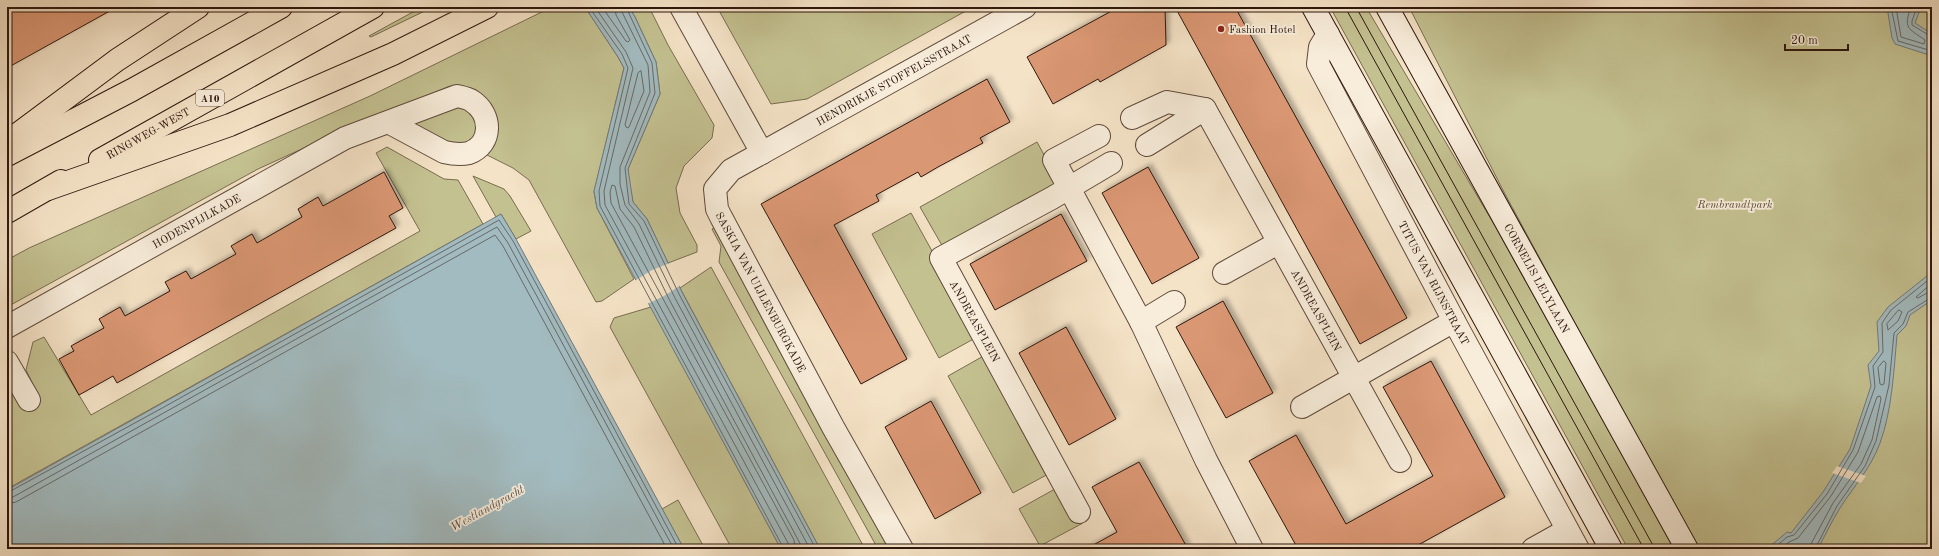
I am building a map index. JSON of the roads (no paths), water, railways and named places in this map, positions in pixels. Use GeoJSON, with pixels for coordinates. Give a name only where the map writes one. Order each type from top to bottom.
{"type":"FeatureCollection","features":[{"type":"Feature","properties":{"kind":"highway"},"geometry":{"type":"LineString","coordinates":[[7,142],[117,60],[198,7]]}},
{"type":"Feature","properties":{"kind":"highway"},"geometry":{"type":"LineString","coordinates":[[7,155],[132,90],[281,7]]}},
{"type":"Feature","properties":{"kind":"highway","name":"RINGWEG-WEST"},"geometry":{"type":"LineString","coordinates":[[7,212],[373,7]]}},
{"type":"Feature","properties":{"kind":"highway","name":"A10"},"geometry":{"type":"LineString","coordinates":[[48,189],[230,125],[393,54],[482,10]]}},
{"type":"Feature","properties":{"kind":"street"},"geometry":{"type":"LineString","coordinates":[[682,7],[762,152]]}},
{"type":"Feature","properties":{"kind":"street","name":"HENDRIKJE STOFFELSSTRAAT"},"geometry":{"type":"LineString","coordinates":[[762,152],[1025,7]]}},
{"type":"Feature","properties":{"kind":"street"},"geometry":{"type":"LineString","coordinates":[[1314,7],[1612,549]]}},
{"type":"Feature","properties":{"kind":"street","name":"CORNELIS LELYLAAN"},"geometry":{"type":"LineString","coordinates":[[1387,7],[1687,549]]}},
{"type":"Feature","properties":{"kind":"street","name":"TITUS VAN RIJNSTRAAT"},"geometry":{"type":"LineString","coordinates":[[1328,34],[1320,47],[1318,64],[1567,530]]}},
{"type":"Feature","properties":{"kind":"street"},"geometry":{"type":"LineString","coordinates":[[1132,118],[1167,102],[1205,109]]}},
{"type":"Feature","properties":{"kind":"street"},"geometry":{"type":"LineString","coordinates":[[1147,145],[1205,109]]}},
{"type":"Feature","properties":{"kind":"street","name":"ANDREASPLEIN"},"geometry":{"type":"LineString","coordinates":[[1205,109],[1400,461]]}},
{"type":"Feature","properties":{"kind":"street","name":"HODENPIJLKADE"},"geometry":{"type":"LineString","coordinates":[[7,327],[345,138],[388,122]]}},
{"type":"Feature","properties":{"kind":"street"},"geometry":{"type":"LineString","coordinates":[[1099,136],[1054,160],[1141,322],[1206,460],[1252,549]]}},
{"type":"Feature","properties":{"kind":"street","name":"SASKIA VAN UIJLENBURGKADE"},"geometry":{"type":"LineString","coordinates":[[762,152],[731,170],[715,189],[717,209],[833,427],[902,549]]}},
{"type":"Feature","properties":{"kind":"street","name":"ANDREASPLEIN"},"geometry":{"type":"LineString","coordinates":[[1079,512],[942,258],[1052,198],[1068,187],[1111,163]]}},
{"type":"Feature","properties":{"kind":"street"},"geometry":{"type":"LineString","coordinates":[[1224,273],[1278,243]]}},
{"type":"Feature","properties":{"kind":"street"},"geometry":{"type":"LineString","coordinates":[[1141,322],[1174,302]]}},
{"type":"Feature","properties":{"kind":"street"},"geometry":{"type":"LineString","coordinates":[[1302,407],[1454,321]]}},
{"type":"Feature","properties":{"kind":"street"},"geometry":{"type":"LineString","coordinates":[[7,362],[29,400]]}},
{"type":"Feature","properties":{"kind":"street"},"geometry":{"type":"LineString","coordinates":[[1533,549],[1567,530],[1578,549]]}},
{"type":"Feature","properties":{"kind":"water"},"geometry":{"type":"Polygon","coordinates":[[[585,7],[629,7],[656,62],[660,94],[628,169],[633,202],[647,219],[683,294],[820,549],[781,549],[597,208],[594,191],[624,68],[585,7]]]}},
{"type":"Feature","properties":{"kind":"water"},"geometry":{"type":"Polygon","coordinates":[[[1887,7],[1921,7],[1915,23],[1932,34],[1932,56],[1895,44],[1892,38],[1887,7]]]}},
{"type":"Feature","properties":{"kind":"water","name":"Westlandgracht"},"geometry":{"type":"Polygon","coordinates":[[[501,214],[684,549],[7,549],[7,490],[501,214]]]}},
{"type":"Feature","properties":{"kind":"water"},"geometry":{"type":"Polygon","coordinates":[[[1932,272],[1932,300],[1910,315],[1906,326],[1897,335],[1892,390],[1887,417],[1880,443],[1872,461],[1840,508],[1818,549],[1767,549],[1787,532],[1791,533],[1823,492],[1850,449],[1871,386],[1868,365],[1879,351],[1877,322],[1888,307],[1932,272]]]}},
{"type":"Feature","properties":{"kind":"tram line"},"geometry":{"type":"LineString","coordinates":[[1345,7],[1644,549]]}},
{"type":"Feature","properties":{"kind":"tram line"},"geometry":{"type":"LineString","coordinates":[[1356,7],[1655,549]]}},
{"type":"Feature","properties":{"kind":"place","name":"Fashion Hotel"},"geometry":{"type":"Point","coordinates":[1221,29]}},
{"type":"Feature","properties":{"kind":"park label","name":"Rembrandtpark"},"geometry":{"type":"Point","coordinates":[1735,204]}}]}
